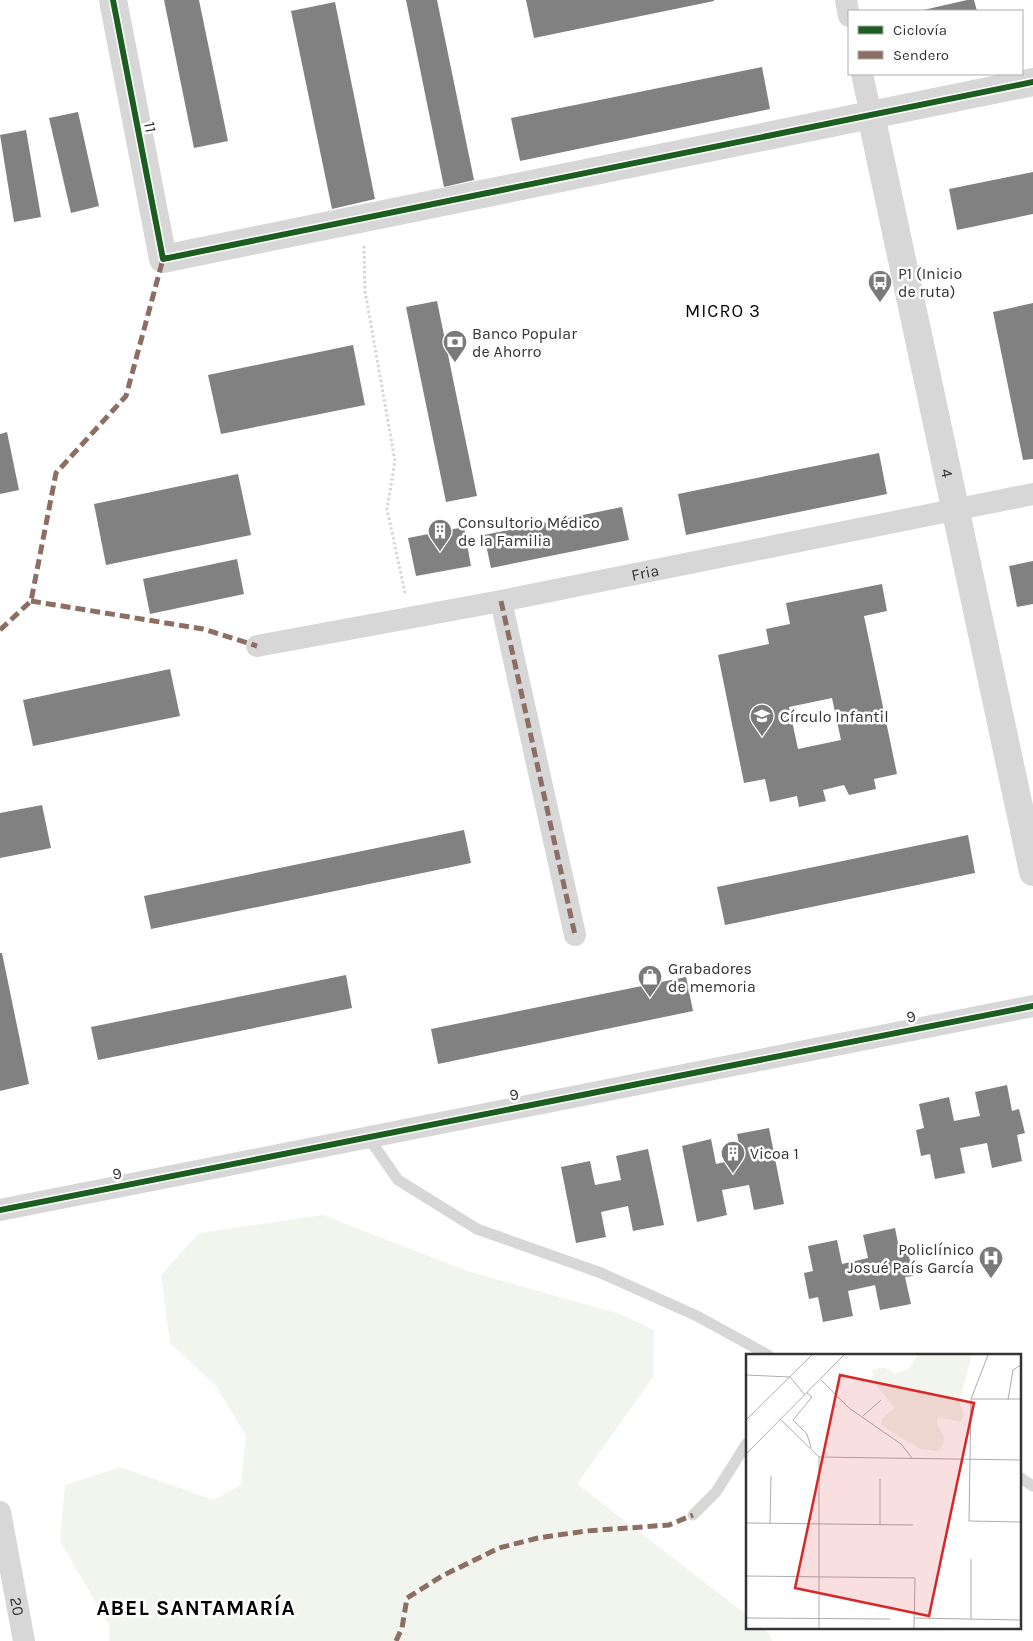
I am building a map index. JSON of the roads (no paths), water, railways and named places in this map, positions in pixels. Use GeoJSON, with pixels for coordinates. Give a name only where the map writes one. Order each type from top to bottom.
{"type":"FeatureCollection","features":[{"type":"Feature","properties":{"kind":"street","name":"11"},"geometry":{"type":"LineString","coordinates":[[113,0],[163,259],[871,115]]}},
{"type":"Feature","properties":{"kind":"street","name":"4"},"geometry":{"type":"LineString","coordinates":[[862,75],[1033,872]]}},
{"type":"Feature","properties":{"kind":"street"},"geometry":{"type":"LineString","coordinates":[[871,115],[1033,82]]}},
{"type":"Feature","properties":{"kind":"street","name":"Fria"},"geometry":{"type":"LineString","coordinates":[[257,646],[501,601],[1033,494]]}},
{"type":"Feature","properties":{"kind":"street"},"geometry":{"type":"LineString","coordinates":[[501,601],[575,935]]}},
{"type":"Feature","properties":{"kind":"street","name":"9"},"geometry":{"type":"LineString","coordinates":[[0,1210],[1033,1006]]}},
{"type":"Feature","properties":{"kind":"street","name":"20"},"geometry":{"type":"LineString","coordinates":[[0,1512],[24,1641]]}},
{"type":"Feature","properties":{"kind":"lane"},"geometry":{"type":"LineString","coordinates":[[368,1137],[398,1180],[477,1228],[601,1274],[697,1316],[766,1354]]}},
{"type":"Feature","properties":{"kind":"lane"},"geometry":{"type":"LineString","coordinates":[[694,1515],[716,1492],[746,1445]]}},
{"type":"Feature","properties":{"kind":"lane"},"geometry":{"type":"LineString","coordinates":[[1020,1478],[1033,1486]]}},
{"type":"Feature","properties":{"kind":"place","name":"P1 (Inicio de ruta)"},"geometry":{"type":"Point","coordinates":[880,303]}},
{"type":"Feature","properties":{"kind":"place","name":"Banco Popular de Ahorro"},"geometry":{"type":"Point","coordinates":[455,363]}},
{"type":"Feature","properties":{"kind":"place","name":"Consultorio Médico de la Familia"},"geometry":{"type":"Point","coordinates":[440,552]}},
{"type":"Feature","properties":{"kind":"place","name":"Círculo Infantil"},"geometry":{"type":"Point","coordinates":[762,737]}},
{"type":"Feature","properties":{"kind":"place","name":"Grabadores de memoria"},"geometry":{"type":"Point","coordinates":[650,998]}},
{"type":"Feature","properties":{"kind":"place","name":"Vicoa 1"},"geometry":{"type":"Point","coordinates":[733,1174]}},
{"type":"Feature","properties":{"kind":"place","name":"Policlínico Josué País García"},"geometry":{"type":"Point","coordinates":[991,1279]}},
{"type":"Feature","properties":{"kind":"district","name":"MICRO 3"},"geometry":{"type":"Point","coordinates":[723,311]}},
{"type":"Feature","properties":{"kind":"district","name":"ABEL SANTAMARÍA"},"geometry":{"type":"Point","coordinates":[196,1608]}}]}
